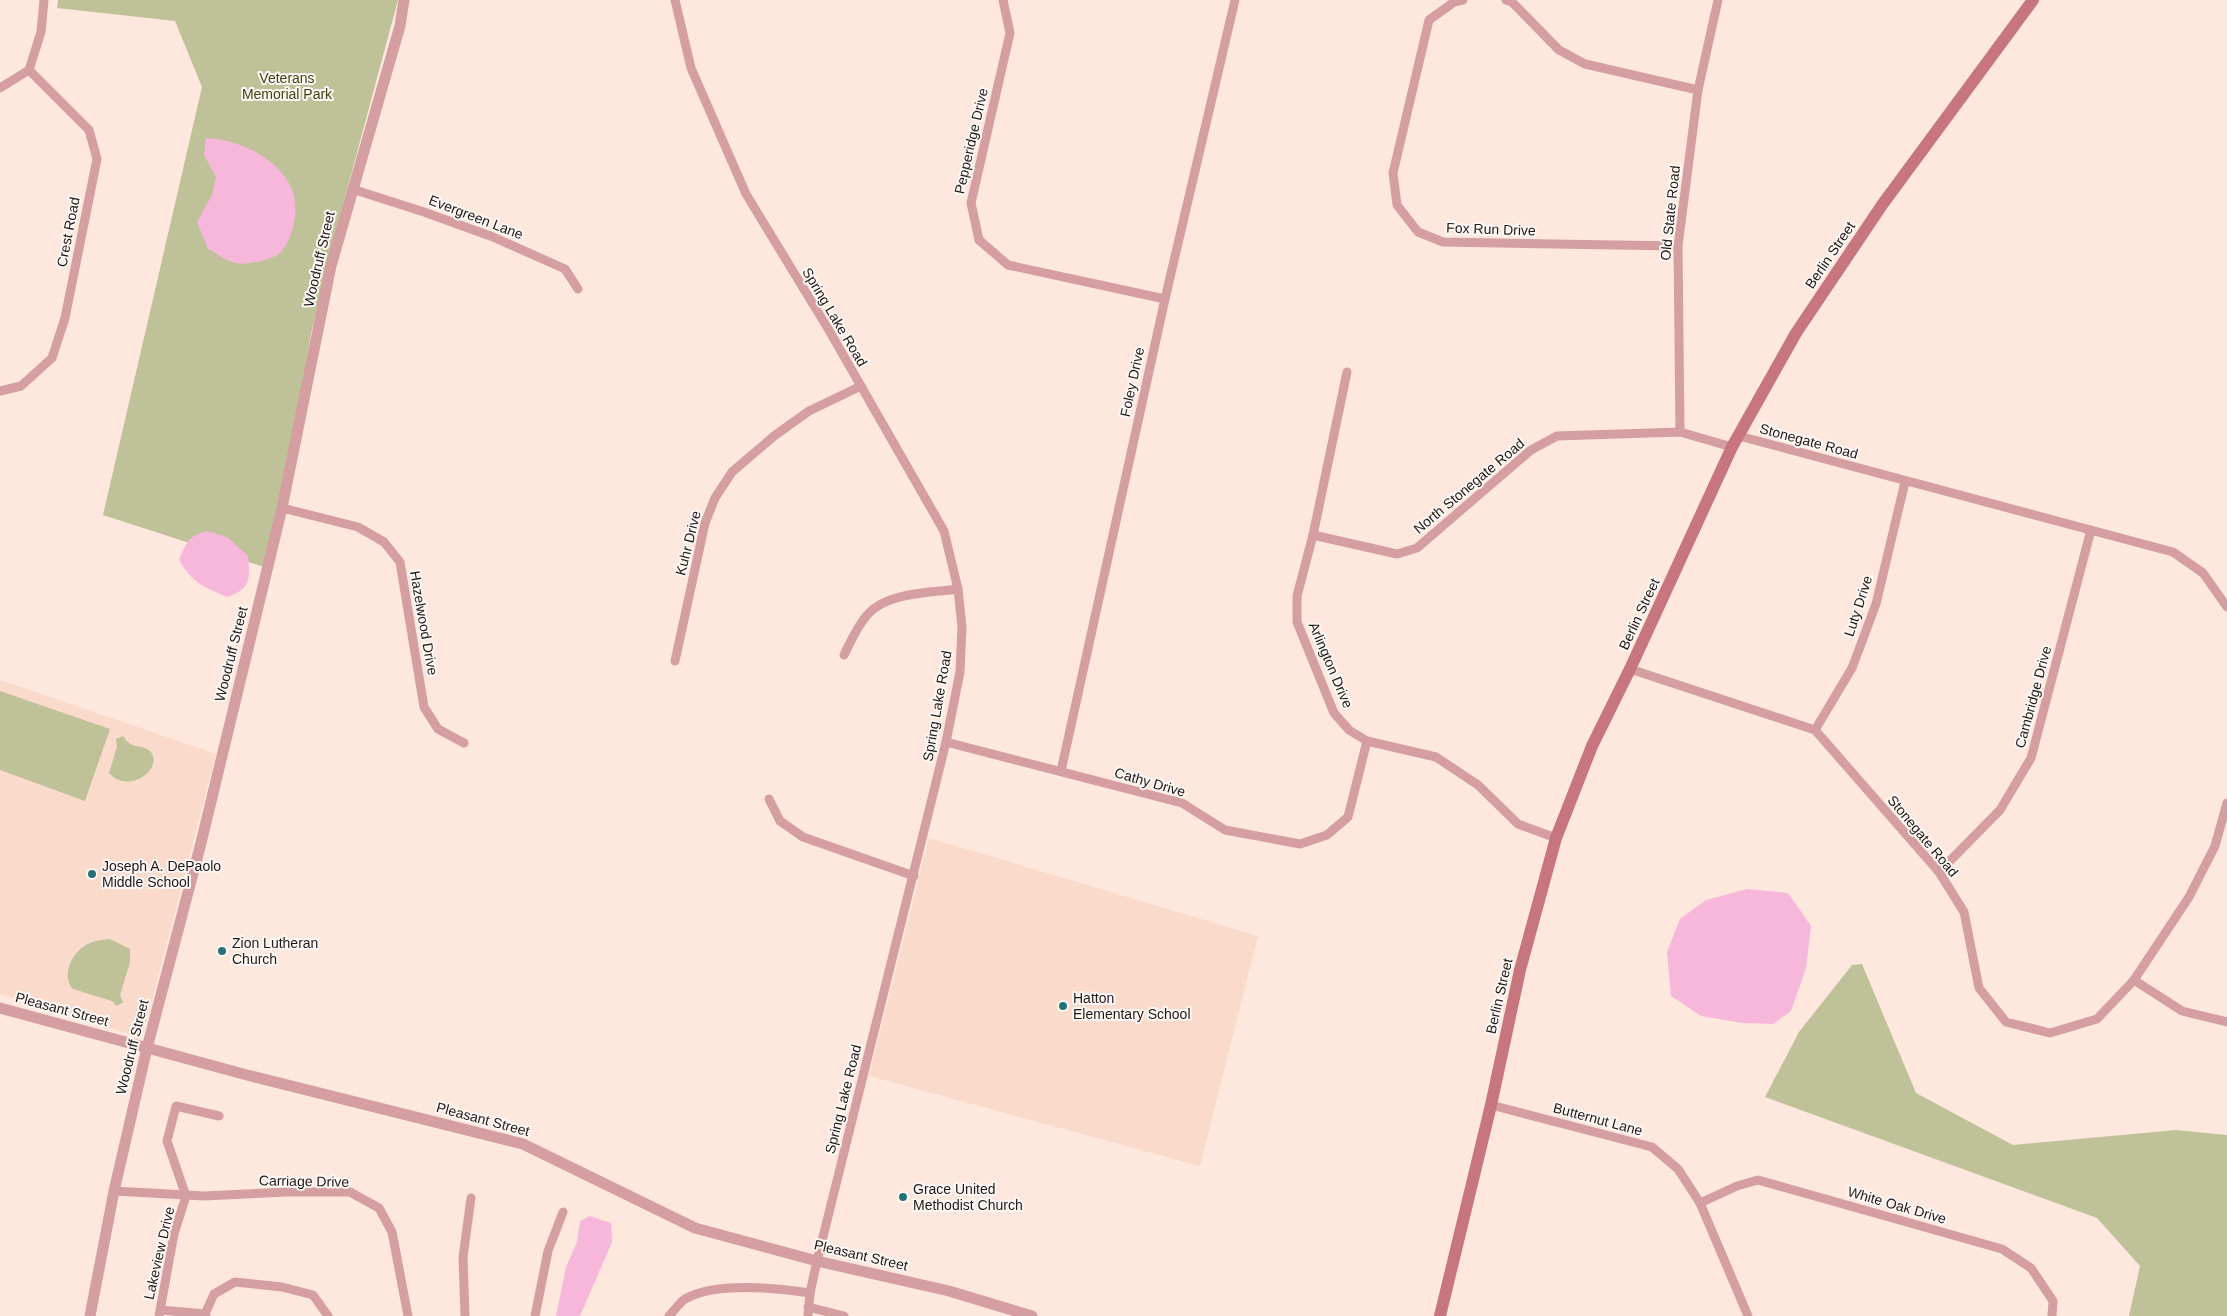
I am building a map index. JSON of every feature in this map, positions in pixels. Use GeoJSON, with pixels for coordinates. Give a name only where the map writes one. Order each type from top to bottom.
{"type":"FeatureCollection","features":[{"type":"Feature","properties":{"kind":"main road","name":"Berlin Street"},"geometry":{"type":"LineString","coordinates":[[1440,1316],[1491,1105],[1520,970],[1556,838],[1592,746],[1630,669],[1732,447],[1796,333],[1882,205],[2033,0]]}},
{"type":"Feature","properties":{"kind":"street"},"geometry":{"type":"LineString","coordinates":[[0,88],[29,70],[41,32],[44,0]]}},
{"type":"Feature","properties":{"kind":"street","name":"Woodruff Street"},"geometry":{"type":"LineString","coordinates":[[90,1316],[114,1191],[147,1048],[200,843],[282,508],[331,266],[400,26],[404,0]]}},
{"type":"Feature","properties":{"kind":"street","name":"Spring Lake Road"},"geometry":{"type":"LineString","coordinates":[[675,0],[691,68],[746,194],[944,531],[958,589],[962,627],[960,672],[946,742],[817,1261],[808,1312]]}},
{"type":"Feature","properties":{"kind":"street","name":"Pepperidge Drive"},"geometry":{"type":"LineString","coordinates":[[1004,0],[1010,33],[971,203],[979,240],[1008,265],[1165,299]]}},
{"type":"Feature","properties":{"kind":"street","name":"Foley Drive"},"geometry":{"type":"LineString","coordinates":[[1061,772],[1165,299],[1235,0]]}},
{"type":"Feature","properties":{"kind":"street","name":"Fox Run Drive"},"geometry":{"type":"LineString","coordinates":[[1463,0],[1454,2],[1429,20],[1393,173],[1397,205],[1418,232],[1443,242],[1678,246]]}},
{"type":"Feature","properties":{"kind":"street"},"geometry":{"type":"LineString","coordinates":[[1506,0],[1512,2],[1559,50],[1585,64],[1698,90]]}},
{"type":"Feature","properties":{"kind":"street","name":"Old State Road"},"geometry":{"type":"LineString","coordinates":[[1680,432],[1678,246],[1698,90],[1718,0]]}},
{"type":"Feature","properties":{"kind":"street","name":"Crest Road"},"geometry":{"type":"LineString","coordinates":[[0,391],[22,386],[52,358],[65,318],[97,159],[89,130],[29,70]]}},
{"type":"Feature","properties":{"kind":"street","name":"Evergreen Lane"},"geometry":{"type":"LineString","coordinates":[[352,189],[493,237],[565,269],[578,289]]}},
{"type":"Feature","properties":{"kind":"street","name":"Arlington Drive"},"geometry":{"type":"LineString","coordinates":[[1346,372],[1313,536],[1297,596],[1297,622],[1334,713],[1349,730],[1367,741],[1436,757],[1478,785],[1518,824],[1556,838]]}},
{"type":"Feature","properties":{"kind":"street","name":"Kuhr Drive"},"geometry":{"type":"LineString","coordinates":[[675,661],[705,523],[714,498],[732,472],[774,436],[809,412],[860,386]]}},
{"type":"Feature","properties":{"kind":"street","name":"North Stonegate Road"},"geometry":{"type":"LineString","coordinates":[[1313,536],[1397,554],[1417,548],[1531,450],[1557,436],[1680,432],[1732,447]]}},
{"type":"Feature","properties":{"kind":"street","name":"Stonegate Road"},"geometry":{"type":"LineString","coordinates":[[1739,436],[1905,482],[2173,552],[2203,573],[2227,607]]}},
{"type":"Feature","properties":{"kind":"street","name":"Luty Drive"},"geometry":{"type":"LineString","coordinates":[[1814,730],[1852,668],[1876,604],[1905,482]]}},
{"type":"Feature","properties":{"kind":"street","name":"Hazelwood Drive"},"geometry":{"type":"LineString","coordinates":[[282,508],[358,527],[384,542],[400,562],[424,707],[438,729],[464,743]]}},
{"type":"Feature","properties":{"kind":"street","name":"Cambridge Drive"},"geometry":{"type":"LineString","coordinates":[[1938,872],[2000,810],[2031,758],[2091,530]]}},
{"type":"Feature","properties":{"kind":"street"},"geometry":{"type":"LineString","coordinates":[[844,655],[869,613],[889,601],[958,589]]}},
{"type":"Feature","properties":{"kind":"street"},"geometry":{"type":"LineString","coordinates":[[1630,669],[1814,730]]}},
{"type":"Feature","properties":{"kind":"street","name":"Stonegate Road"},"geometry":{"type":"LineString","coordinates":[[1814,730],[1938,872],[1964,912],[1979,988],[2006,1022],[2050,1033],[2097,1018],[2134,980],[2189,897],[2215,846],[2227,803]]}},
{"type":"Feature","properties":{"kind":"street","name":"Cathy Drive"},"geometry":{"type":"LineString","coordinates":[[946,742],[1182,804],[1225,830],[1300,844],[1327,835],[1348,817],[1367,741]]}},
{"type":"Feature","properties":{"kind":"street"},"geometry":{"type":"LineString","coordinates":[[769,800],[780,821],[803,837],[914,876]]}},
{"type":"Feature","properties":{"kind":"street"},"geometry":{"type":"LineString","coordinates":[[2134,980],[2182,1011],[2227,1022]]}},
{"type":"Feature","properties":{"kind":"street","name":"Pleasant Street"},"geometry":{"type":"LineString","coordinates":[[0,1008],[147,1048],[523,1144],[695,1228],[817,1261],[949,1292],[1032,1316]]}},
{"type":"Feature","properties":{"kind":"street","name":"Butternut Lane"},"geometry":{"type":"LineString","coordinates":[[1491,1105],[1652,1147],[1678,1169],[1700,1203],[1748,1316]]}},
{"type":"Feature","properties":{"kind":"street"},"geometry":{"type":"LineString","coordinates":[[186,1196],[167,1141],[176,1106],[219,1116]]}},
{"type":"Feature","properties":{"kind":"street","name":"White Oak Drive"},"geometry":{"type":"LineString","coordinates":[[1700,1203],[1737,1186],[1758,1180],[2002,1249],[2031,1268],[2053,1301],[2052,1316]]}},
{"type":"Feature","properties":{"kind":"street","name":"Carriage Drive"},"geometry":{"type":"LineString","coordinates":[[114,1191],[186,1196],[350,1192],[379,1208],[392,1232],[408,1316]]}},
{"type":"Feature","properties":{"kind":"street","name":"Lakeview Drive"},"geometry":{"type":"LineString","coordinates":[[160,1313],[174,1234],[186,1196]]}},
{"type":"Feature","properties":{"kind":"street"},"geometry":{"type":"LineString","coordinates":[[465,1316],[462,1257],[471,1198]]}},
{"type":"Feature","properties":{"kind":"street"},"geometry":{"type":"LineString","coordinates":[[535,1316],[548,1251],[563,1212]]}},
{"type":"Feature","properties":{"kind":"street"},"geometry":{"type":"LineString","coordinates":[[160,1313],[206,1315],[214,1294],[235,1282],[282,1287],[313,1295],[328,1316]]}},
{"type":"Feature","properties":{"kind":"street"},"geometry":{"type":"LineString","coordinates":[[669,1316],[685,1299],[718,1288],[772,1288],[810,1293]]}},
{"type":"Feature","properties":{"kind":"street"},"geometry":{"type":"LineString","coordinates":[[808,1312],[844,1316]]}},
{"type":"Feature","properties":{"kind":"shaded area"},"geometry":{"type":"Polygon","coordinates":[[[206,138],[230,142],[254,151],[275,166],[290,185],[295,201],[293,228],[282,251],[273,257],[260,262],[240,264],[228,261],[208,249],[197,222],[212,195],[216,177],[204,155],[206,138]]]}},
{"type":"Feature","properties":{"kind":"shaded area"},"geometry":{"type":"Polygon","coordinates":[[[207,531],[227,537],[248,556],[249,577],[245,587],[227,597],[199,583],[189,574],[179,560],[189,541],[196,535],[207,531]]]}},
{"type":"Feature","properties":{"kind":"shaded area","name":"Joseph A. DePaolo Middle School"},"geometry":{"type":"Polygon","coordinates":[[[0,680],[216,754],[144,1030],[134,1035],[0,994],[0,680]]]}},
{"type":"Feature","properties":{"kind":"shaded area","name":"Hatton Elementary School"},"geometry":{"type":"Polygon","coordinates":[[[929,838],[1258,936],[1200,1166],[869,1076],[929,838]]]}},
{"type":"Feature","properties":{"kind":"shaded area"},"geometry":{"type":"Polygon","coordinates":[[[1747,889],[1788,893],[1811,926],[1806,968],[1791,1011],[1773,1024],[1742,1023],[1701,1016],[1671,996],[1667,952],[1680,919],[1706,900],[1747,889]]]}},
{"type":"Feature","properties":{"kind":"shaded area"},"geometry":{"type":"Polygon","coordinates":[[[590,1216],[611,1223],[612,1242],[580,1316],[556,1316],[566,1267],[577,1242],[580,1221],[590,1216]]]}},
{"type":"Feature","properties":{"kind":"green space","name":"Veterans Memorial Park"},"geometry":{"type":"Polygon","coordinates":[[[58,0],[398,0],[337,227],[311,334],[292,447],[264,567],[103,515],[202,87],[175,21],[57,8],[58,0]]]}},
{"type":"Feature","properties":{"kind":"green space"},"geometry":{"type":"Polygon","coordinates":[[[0,691],[110,729],[85,801],[0,770],[0,691]]]}},
{"type":"Feature","properties":{"kind":"green space"},"geometry":{"type":"Polygon","coordinates":[[[123,736],[130,744],[148,749],[153,757],[153,764],[143,777],[126,782],[117,779],[109,773],[117,747],[116,739],[123,736]]]}},
{"type":"Feature","properties":{"kind":"green space"},"geometry":{"type":"Polygon","coordinates":[[[110,939],[130,949],[130,962],[120,995],[123,1002],[117,1006],[112,1001],[73,989],[68,979],[71,961],[78,951],[92,942],[110,939]]]}},
{"type":"Feature","properties":{"kind":"green space"},"geometry":{"type":"Polygon","coordinates":[[[1862,964],[1916,1093],[2013,1145],[2176,1130],[2227,1135],[2227,1316],[2129,1316],[2140,1266],[2097,1218],[1765,1097],[1799,1032],[1852,965],[1862,964]]]}},
{"type":"Feature","properties":{"kind":"place","name":"Joseph A. DePaolo Middle School"},"geometry":{"type":"Point","coordinates":[92,874]}},
{"type":"Feature","properties":{"kind":"place","name":"Zion Lutheran Church"},"geometry":{"type":"Point","coordinates":[222,951]}},
{"type":"Feature","properties":{"kind":"place","name":"Hatton Elementary School"},"geometry":{"type":"Point","coordinates":[1063,1006]}},
{"type":"Feature","properties":{"kind":"place","name":"Grace United Methodist Church"},"geometry":{"type":"Point","coordinates":[903,1197]}}]}
